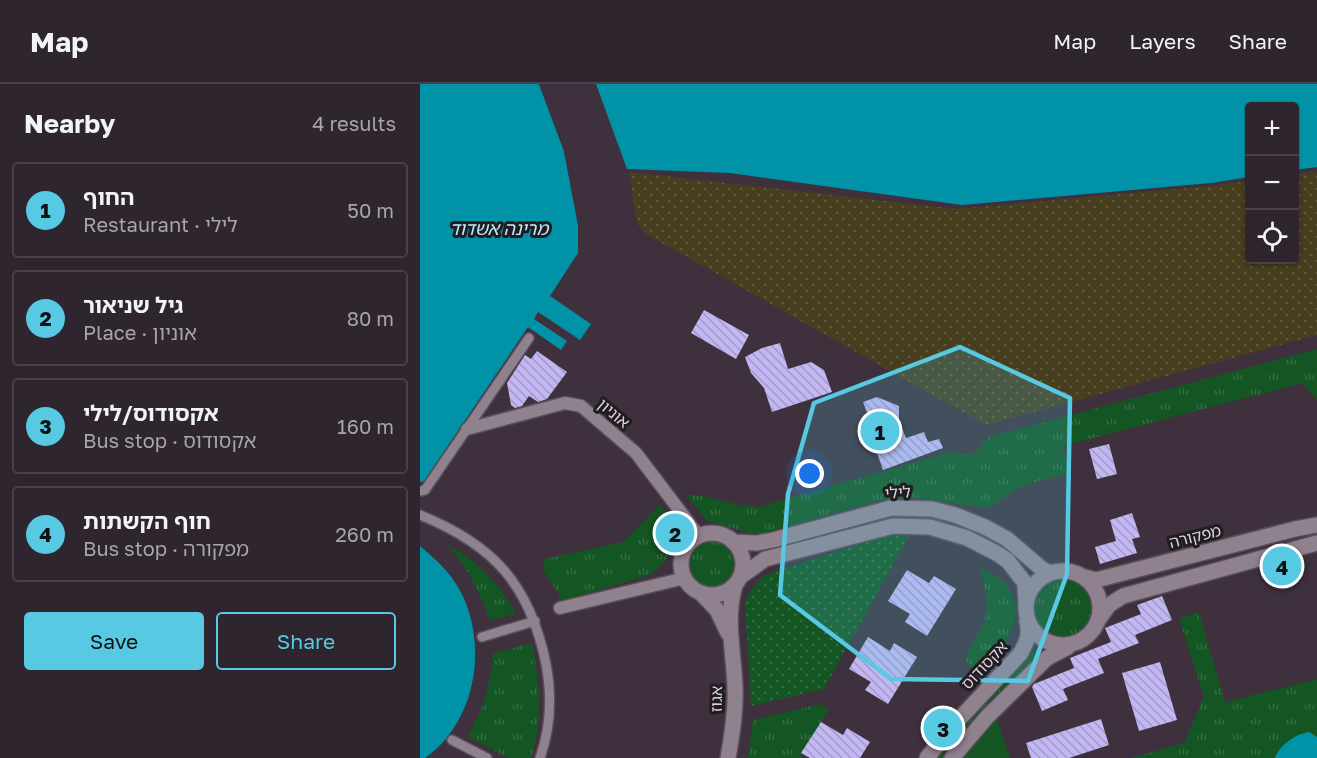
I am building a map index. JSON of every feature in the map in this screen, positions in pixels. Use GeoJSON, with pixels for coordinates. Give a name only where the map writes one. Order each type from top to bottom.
{"type":"FeatureCollection","features":[{"type":"Feature","properties":{"kind":"street"},"geometry":{"type":"LineString","coordinates":[[420,491],[425,490],[529,338]]}},
{"type":"Feature","properties":{"kind":"street","name":"אוניון"},"geometry":{"type":"LineString","coordinates":[[467,429],[565,403],[581,406],[636,453],[699,536]]}},
{"type":"Feature","properties":{"kind":"street","name":"לילי"},"geometry":{"type":"LineString","coordinates":[[733,542],[757,543],[773,540],[891,508],[932,509],[955,515],[1007,538],[1051,573]]}},
{"type":"Feature","properties":{"kind":"street"},"geometry":{"type":"LineString","coordinates":[[420,515],[464,536],[499,564],[516,584],[529,606],[543,651],[550,698],[547,735],[540,758]]}},
{"type":"Feature","properties":{"kind":"street","name":"מפקורה"},"geometry":{"type":"LineString","coordinates":[[1082,576],[1096,580],[1317,525]]}},
{"type":"Feature","properties":{"kind":"street","name":"לילי"},"geometry":{"type":"LineString","coordinates":[[738,581],[765,559],[893,526],[930,526],[967,538],[1008,561],[1025,583],[1026,611]]}},
{"type":"Feature","properties":{"kind":"street"},"geometry":{"type":"LineString","coordinates":[[717,534],[733,542],[742,558],[738,581],[720,594],[702,594],[689,585],[685,578],[682,560],[691,542],[699,536],[717,534]]}},
{"type":"Feature","properties":{"kind":"street"},"geometry":{"type":"LineString","coordinates":[[952,758],[987,717],[1047,658],[1085,638],[1109,605],[1123,596],[1317,543]]}},
{"type":"Feature","properties":{"kind":"street"},"geometry":{"type":"LineString","coordinates":[[1075,644],[1063,646],[1051,644],[1032,629],[1026,611],[1034,585],[1051,573],[1072,572],[1082,576],[1098,595],[1100,608],[1098,620]]}},
{"type":"Feature","properties":{"kind":"street"},"geometry":{"type":"LineString","coordinates":[[560,608],[685,578]]}},
{"type":"Feature","properties":{"kind":"street","name":"אגוז"},"geometry":{"type":"LineString","coordinates":[[728,758],[733,729],[735,689],[730,641],[731,599],[738,581]]}},
{"type":"Feature","properties":{"kind":"street","name":"אגוז"},"geometry":{"type":"LineString","coordinates":[[702,594],[721,617],[730,641]]}},
{"type":"Feature","properties":{"kind":"street","name":"אקסודוס"},"geometry":{"type":"LineString","coordinates":[[927,758],[949,730],[1020,654],[1028,640],[1026,611]]}},
{"type":"Feature","properties":{"kind":"street"},"geometry":{"type":"LineString","coordinates":[[482,637],[535,621]]}},
{"type":"Feature","properties":{"kind":"street"},"geometry":{"type":"LineString","coordinates":[[452,740],[487,758]]}},
{"type":"Feature","properties":{"kind":"highlighted area"},"geometry":{"type":"Polygon","coordinates":[[[960,347],[1070,398],[1067,574],[1028,681],[891,679],[780,595],[788,494],[814,403],[960,347]]]}},
{"type":"Feature","properties":{"kind":"green space"},"geometry":{"type":"Polygon","coordinates":[[[1317,349],[1317,400],[1302,383],[1063,446],[1070,474],[1016,489],[989,508],[909,497],[880,500],[762,534],[753,534],[707,521],[686,495],[703,496],[758,507],[951,452],[973,455],[989,437],[1317,349]]]}},
{"type":"Feature","properties":{"kind":"green space"},"geometry":{"type":"Polygon","coordinates":[[[660,505],[676,523],[678,531],[676,545],[661,565],[650,575],[561,601],[543,570],[544,559],[623,542],[660,505]]]}},
{"type":"Feature","properties":{"kind":"green space"},"geometry":{"type":"Polygon","coordinates":[[[911,532],[824,689],[751,706],[745,601],[755,584],[765,575],[782,569],[894,533],[911,532]]]}},
{"type":"Feature","properties":{"kind":"green space"},"geometry":{"type":"Polygon","coordinates":[[[712,538],[722,540],[730,546],[736,554],[738,564],[736,574],[730,582],[722,588],[712,590],[702,588],[694,582],[688,574],[686,564],[688,554],[694,546],[702,540],[712,538]]]}},
{"type":"Feature","properties":{"kind":"green space"},"geometry":{"type":"Polygon","coordinates":[[[447,545],[469,558],[487,574],[516,613],[490,621],[467,571],[447,545]]]}},
{"type":"Feature","properties":{"kind":"green space"},"geometry":{"type":"Polygon","coordinates":[[[980,567],[1005,582],[1015,600],[1015,621],[1002,653],[978,673],[965,660],[985,618],[986,596],[980,567]]]}},
{"type":"Feature","properties":{"kind":"green space"},"geometry":{"type":"Polygon","coordinates":[[[1063,577],[1085,586],[1094,608],[1085,630],[1063,639],[1041,630],[1032,608],[1041,586],[1063,577]]]}},
{"type":"Feature","properties":{"kind":"green space"},"geometry":{"type":"Polygon","coordinates":[[[1199,612],[1225,702],[1317,679],[1317,758],[1131,758],[1184,743],[1204,697],[1179,618],[1199,612]]]}},
{"type":"Feature","properties":{"kind":"green space"},"geometry":{"type":"Polygon","coordinates":[[[532,643],[539,701],[535,744],[531,758],[508,758],[468,737],[485,696],[493,653],[532,643]]]}},
{"type":"Feature","properties":{"kind":"green space"},"geometry":{"type":"Polygon","coordinates":[[[1037,648],[1043,653],[947,758],[936,758],[959,728],[1037,648]]]}},
{"type":"Feature","properties":{"kind":"green space"},"geometry":{"type":"Polygon","coordinates":[[[820,704],[829,709],[800,758],[748,758],[753,720],[820,704]]]}},
{"type":"Feature","properties":{"kind":"green space"},"geometry":{"type":"Polygon","coordinates":[[[996,717],[1010,758],[958,758],[996,717]]]}},
{"type":"Feature","properties":{"kind":"sand"},"geometry":{"type":"Polygon","coordinates":[[[1317,171],[1317,335],[986,425],[646,234],[637,224],[629,172],[957,209],[1245,182],[1245,264],[1299,264],[1299,173],[1317,171]]]}},
{"type":"Feature","properties":{"kind":"water","name":"מרינה אשדוד"},"geometry":{"type":"Polygon","coordinates":[[[420,84],[539,84],[564,151],[578,225],[578,253],[550,296],[591,324],[580,340],[538,312],[534,319],[567,341],[561,350],[528,327],[424,481],[420,482],[420,84]]]}},
{"type":"Feature","properties":{"kind":"water"},"geometry":{"type":"Polygon","coordinates":[[[596,84],[1317,84],[1317,167],[1299,169],[1299,102],[1245,102],[1245,178],[1211,183],[962,205],[730,173],[627,169],[596,84]]]}},
{"type":"Feature","properties":{"kind":"water"},"geometry":{"type":"Polygon","coordinates":[[[420,546],[446,570],[458,587],[468,608],[475,655],[473,678],[467,702],[457,723],[443,742],[425,758],[420,758],[420,546]]]}},
{"type":"Feature","properties":{"kind":"water"},"geometry":{"type":"Polygon","coordinates":[[[1309,732],[1317,737],[1317,758],[1275,758],[1280,749],[1289,741],[1309,732]]]}},
{"type":"Feature","properties":{"kind":"pier"},"geometry":{"type":"Polygon","coordinates":[[[539,84],[542,84],[546,92],[567,151],[581,225],[581,252],[578,253],[578,225],[564,151],[539,84]]]}},
{"type":"Feature","properties":{"kind":"building"},"geometry":{"type":"Polygon","coordinates":[[[704,310],[749,335],[736,359],[691,333],[704,310]]]}},
{"type":"Feature","properties":{"kind":"building"},"geometry":{"type":"Polygon","coordinates":[[[780,343],[788,369],[811,362],[824,370],[832,392],[772,412],[764,388],[751,373],[745,357],[762,348],[780,343]]]}},
{"type":"Feature","properties":{"kind":"building"},"geometry":{"type":"Polygon","coordinates":[[[537,351],[567,372],[547,399],[538,402],[529,396],[522,406],[515,408],[511,405],[507,383],[525,355],[531,359],[537,351]]]}},
{"type":"Feature","properties":{"kind":"building"},"geometry":{"type":"Polygon","coordinates":[[[877,397],[899,406],[899,420],[906,438],[924,432],[928,442],[939,439],[943,448],[883,470],[875,447],[880,446],[863,402],[877,397]]]}},
{"type":"Feature","properties":{"kind":"building"},"geometry":{"type":"Polygon","coordinates":[[[1109,444],[1117,474],[1097,479],[1089,449],[1109,444]]]}},
{"type":"Feature","properties":{"kind":"building"},"geometry":{"type":"Polygon","coordinates":[[[1132,513],[1140,537],[1132,539],[1137,553],[1100,564],[1095,547],[1116,541],[1110,520],[1132,513]]]}},
{"type":"Feature","properties":{"kind":"building"},"geometry":{"type":"Polygon","coordinates":[[[907,570],[929,583],[934,576],[956,589],[927,636],[905,622],[910,614],[888,601],[907,570]]]}},
{"type":"Feature","properties":{"kind":"building"},"geometry":{"type":"Polygon","coordinates":[[[1162,596],[1172,620],[1135,635],[1139,643],[1098,659],[1104,673],[1063,689],[1068,700],[1042,711],[1032,687],[1034,684],[1074,668],[1070,658],[1111,642],[1105,628],[1141,614],[1137,605],[1162,596]]]}},
{"type":"Feature","properties":{"kind":"building"},"geometry":{"type":"Polygon","coordinates":[[[868,637],[890,651],[894,643],[917,657],[888,704],[865,690],[871,682],[849,669],[868,637]]]}},
{"type":"Feature","properties":{"kind":"building"},"geometry":{"type":"Polygon","coordinates":[[[1160,662],[1177,720],[1139,731],[1122,673],[1160,662]]]}},
{"type":"Feature","properties":{"kind":"building"},"geometry":{"type":"Polygon","coordinates":[[[1101,719],[1109,745],[1069,758],[1031,758],[1026,743],[1101,719]]]}},
{"type":"Feature","properties":{"kind":"building"},"geometry":{"type":"Polygon","coordinates":[[[821,722],[843,735],[847,728],[870,742],[860,758],[810,758],[801,753],[821,722]]]}},
{"type":"Feature","properties":{"kind":"place","name":"החוף"},"geometry":{"type":"Point","coordinates":[880,431]}},
{"type":"Feature","properties":{"kind":"place","name":"גיל שניאור"},"geometry":{"type":"Point","coordinates":[675,533]}},
{"type":"Feature","properties":{"kind":"place","name":"חוף הקשתות"},"geometry":{"type":"Point","coordinates":[1282,566]}},
{"type":"Feature","properties":{"kind":"place","name":"אקסודוס/לילי"},"geometry":{"type":"Point","coordinates":[943,728]}}]}
